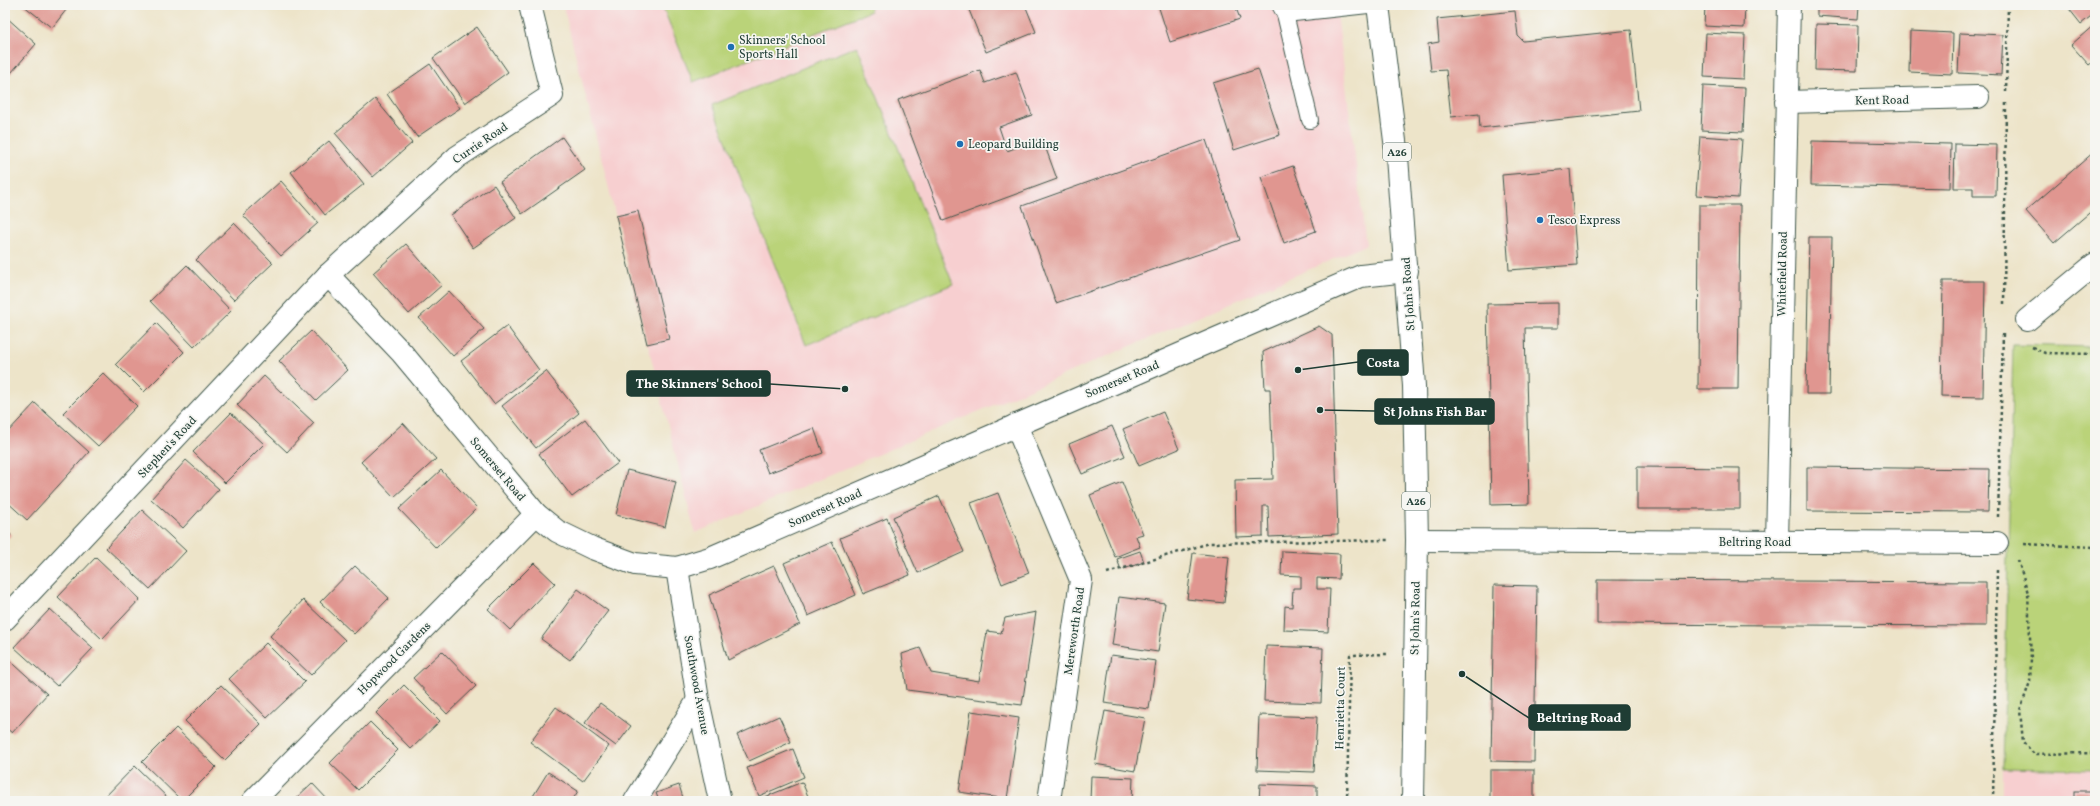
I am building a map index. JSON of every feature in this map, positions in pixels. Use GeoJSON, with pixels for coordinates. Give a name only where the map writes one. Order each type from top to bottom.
{"type":"FeatureCollection","features":[{"type":"Feature","properties":{"kind":"main road","name":"Currie Road"},"geometry":{"type":"LineString","coordinates":[[328,275],[457,157],[552,95],[530,5]]}},
{"type":"Feature","properties":{"kind":"main road","name":"St John's Road"},"geometry":{"type":"LineString","coordinates":[[1378,5],[1397,157],[1407,271],[1415,428],[1417,540],[1414,654],[1413,801]]}},
{"type":"Feature","properties":{"kind":"main road","name":"Whitefield Road"},"geometry":{"type":"LineString","coordinates":[[1776,542],[1789,5]]}},
{"type":"Feature","properties":{"kind":"main road","name":"Kent Road"},"geometry":{"type":"LineString","coordinates":[[1786,102],[1978,98]]}},
{"type":"Feature","properties":{"kind":"main road"},"geometry":{"type":"LineString","coordinates":[[2027,320],[2095,264]]}},
{"type":"Feature","properties":{"kind":"main road","name":"Somerset Road"},"geometry":{"type":"LineString","coordinates":[[328,275],[402,353],[536,514],[557,531],[592,548],[635,564],[677,568],[710,558],[1361,276],[1407,271]]}},
{"type":"Feature","properties":{"kind":"main road","name":"Stephen's Road"},"geometry":{"type":"LineString","coordinates":[[5,619],[328,275]]}},
{"type":"Feature","properties":{"kind":"main road","name":"Mereworth Road"},"geometry":{"type":"LineString","coordinates":[[1016,425],[1081,580],[1049,801]]}},
{"type":"Feature","properties":{"kind":"main road","name":"Hopwood Gardens"},"geometry":{"type":"LineString","coordinates":[[253,801],[536,514]]}},
{"type":"Feature","properties":{"kind":"main road","name":"Beltring Road"},"geometry":{"type":"LineString","coordinates":[[1417,540],[2005,544]]}},
{"type":"Feature","properties":{"kind":"main road","name":"Southwood Avenue"},"geometry":{"type":"LineString","coordinates":[[677,568],[698,700],[720,801]]}},
{"type":"Feature","properties":{"kind":"main road"},"geometry":{"type":"LineString","coordinates":[[635,801],[698,700]]}},
{"type":"Feature","properties":{"kind":"lane"},"geometry":{"type":"LineString","coordinates":[[1310,120],[1283,10],[1368,5]]}},
{"type":"Feature","properties":{"kind":"path"},"geometry":{"type":"LineString","coordinates":[[2004,310],[2008,5]]}},
{"type":"Feature","properties":{"kind":"path"},"geometry":{"type":"LineString","coordinates":[[2003,333],[2027,320]]}},
{"type":"Feature","properties":{"kind":"path"},"geometry":{"type":"LineString","coordinates":[[2003,333],[2010,337]]}},
{"type":"Feature","properties":{"kind":"path"},"geometry":{"type":"LineString","coordinates":[[1993,801],[2005,544],[2003,333]]}},
{"type":"Feature","properties":{"kind":"path"},"geometry":{"type":"LineString","coordinates":[[2031,347],[2045,354],[2095,354]]}},
{"type":"Feature","properties":{"kind":"path"},"geometry":{"type":"LineString","coordinates":[[1081,580],[1210,543],[1417,540]]}},
{"type":"Feature","properties":{"kind":"path"},"geometry":{"type":"LineString","coordinates":[[2005,544],[2095,547]]}},
{"type":"Feature","properties":{"kind":"path"},"geometry":{"type":"LineString","coordinates":[[2005,544],[2028,593],[2031,659],[2030,682],[2020,710],[2023,742],[2034,754],[2095,753]]}},
{"type":"Feature","properties":{"kind":"path","name":"Henrietta Court"},"geometry":{"type":"LineString","coordinates":[[1347,801],[1350,655],[1414,654]]}},
{"type":"Feature","properties":{"kind":"shaded area"},"geometry":{"type":"Polygon","coordinates":[[[563,5],[1336,5],[1366,245],[695,533],[563,5]]]}},
{"type":"Feature","properties":{"kind":"shaded area"},"geometry":{"type":"Polygon","coordinates":[[[2003,768],[2095,770],[2095,801],[2003,801],[2003,768]]]}},
{"type":"Feature","properties":{"kind":"green space","name":"Skinners' School Sports Hall"},"geometry":{"type":"Polygon","coordinates":[[[662,5],[869,5],[871,11],[693,82],[662,5]]]}},
{"type":"Feature","properties":{"kind":"green space"},"geometry":{"type":"Polygon","coordinates":[[[857,46],[953,284],[806,345],[712,105],[857,46]]]}},
{"type":"Feature","properties":{"kind":"green space"},"geometry":{"type":"Polygon","coordinates":[[[2013,345],[2095,347],[2095,770],[2003,768],[2013,345]]]}},
{"type":"Feature","properties":{"kind":"building"},"geometry":{"type":"Polygon","coordinates":[[[23,5],[70,5],[52,28],[23,5]]]}},
{"type":"Feature","properties":{"kind":"building"},"geometry":{"type":"Polygon","coordinates":[[[967,5],[1025,5],[1036,32],[986,52],[967,5]]]}},
{"type":"Feature","properties":{"kind":"building"},"geometry":{"type":"Polygon","coordinates":[[[1158,5],[1235,5],[1240,19],[1170,42],[1158,5]]]}},
{"type":"Feature","properties":{"kind":"building"},"geometry":{"type":"Polygon","coordinates":[[[1705,5],[1745,5],[1744,28],[1704,26],[1705,5]]]}},
{"type":"Feature","properties":{"kind":"building"},"geometry":{"type":"Polygon","coordinates":[[[1817,5],[1859,5],[1858,19],[1817,16],[1817,5]]]}},
{"type":"Feature","properties":{"kind":"building"},"geometry":{"type":"Polygon","coordinates":[[[2066,5],[2095,5],[2095,13],[2081,24],[2066,5]]]}},
{"type":"Feature","properties":{"kind":"building"},"geometry":{"type":"Polygon","coordinates":[[[1515,11],[1518,36],[1523,41],[1631,30],[1639,111],[1480,128],[1479,114],[1451,117],[1446,70],[1431,71],[1428,44],[1439,42],[1437,19],[1515,11]]]}},
{"type":"Feature","properties":{"kind":"building"},"geometry":{"type":"Polygon","coordinates":[[[5,16],[36,44],[5,80],[5,16]]]}},
{"type":"Feature","properties":{"kind":"building"},"geometry":{"type":"Polygon","coordinates":[[[1816,24],[1858,25],[1857,71],[1815,70],[1816,24]]]}},
{"type":"Feature","properties":{"kind":"building"},"geometry":{"type":"Polygon","coordinates":[[[2095,24],[2095,60],[2089,65],[2071,45],[2095,24]]]}},
{"type":"Feature","properties":{"kind":"building"},"geometry":{"type":"Polygon","coordinates":[[[477,27],[508,72],[465,103],[433,58],[477,27]]]}},
{"type":"Feature","properties":{"kind":"building"},"geometry":{"type":"Polygon","coordinates":[[[1910,31],[1953,33],[1952,74],[1909,72],[1910,31]]]}},
{"type":"Feature","properties":{"kind":"building"},"geometry":{"type":"Polygon","coordinates":[[[1706,33],[1745,35],[1743,79],[1704,77],[1706,33]]]}},
{"type":"Feature","properties":{"kind":"building"},"geometry":{"type":"Polygon","coordinates":[[[1960,33],[2003,35],[2001,75],[1958,73],[1960,33]]]}},
{"type":"Feature","properties":{"kind":"building"},"geometry":{"type":"Polygon","coordinates":[[[430,64],[460,108],[417,137],[387,94],[430,64]]]}},
{"type":"Feature","properties":{"kind":"building"},"geometry":{"type":"Polygon","coordinates":[[[1258,69],[1280,135],[1234,150],[1213,83],[1258,69]]]}},
{"type":"Feature","properties":{"kind":"building","name":"Leopard Building"},"geometry":{"type":"Polygon","coordinates":[[[980,70],[985,83],[1016,72],[1032,115],[999,127],[1007,151],[1042,138],[1057,179],[943,221],[898,100],[980,70]]]}},
{"type":"Feature","properties":{"kind":"building"},"geometry":{"type":"Polygon","coordinates":[[[1703,86],[1745,88],[1743,132],[1701,130],[1703,86]]]}},
{"type":"Feature","properties":{"kind":"building"},"geometry":{"type":"Polygon","coordinates":[[[375,99],[412,143],[373,177],[335,133],[375,99]]]}},
{"type":"Feature","properties":{"kind":"building"},"geometry":{"type":"Polygon","coordinates":[[[1700,136],[1742,139],[1738,198],[1696,195],[1700,136]]]}},
{"type":"Feature","properties":{"kind":"building"},"geometry":{"type":"Polygon","coordinates":[[[562,137],[585,170],[522,214],[500,182],[562,137]]]}},
{"type":"Feature","properties":{"kind":"building"},"geometry":{"type":"Polygon","coordinates":[[[1206,140],[1240,240],[1056,303],[1022,206],[1206,140]]]}},
{"type":"Feature","properties":{"kind":"building"},"geometry":{"type":"Polygon","coordinates":[[[329,141],[364,184],[325,215],[291,172],[329,141]]]}},
{"type":"Feature","properties":{"kind":"building"},"geometry":{"type":"Polygon","coordinates":[[[1812,141],[1951,144],[1950,188],[1811,185],[1812,141]]]}},
{"type":"Feature","properties":{"kind":"building"},"geometry":{"type":"Polygon","coordinates":[[[1955,144],[1997,145],[1996,196],[1973,196],[1973,188],[1954,188],[1955,144]]]}},
{"type":"Feature","properties":{"kind":"building"},"geometry":{"type":"Polygon","coordinates":[[[2095,151],[2095,208],[2054,243],[2026,211],[2095,151]]]}},
{"type":"Feature","properties":{"kind":"building"},"geometry":{"type":"Polygon","coordinates":[[[1293,166],[1316,231],[1284,243],[1261,177],[1293,166]]]}},
{"type":"Feature","properties":{"kind":"building","name":"Tesco Express"},"geometry":{"type":"Polygon","coordinates":[[[1570,169],[1577,265],[1509,270],[1502,175],[1570,169]]]}},
{"type":"Feature","properties":{"kind":"building"},"geometry":{"type":"Polygon","coordinates":[[[281,181],[318,223],[281,256],[243,215],[281,181]]]}},
{"type":"Feature","properties":{"kind":"building"},"geometry":{"type":"Polygon","coordinates":[[[494,185],[516,218],[473,248],[451,215],[494,185]]]}},
{"type":"Feature","properties":{"kind":"building"},"geometry":{"type":"Polygon","coordinates":[[[1699,205],[1740,205],[1738,389],[1698,389],[1699,205]]]}},
{"type":"Feature","properties":{"kind":"building"},"geometry":{"type":"Polygon","coordinates":[[[638,211],[669,339],[647,344],[616,216],[638,211]]]}},
{"type":"Feature","properties":{"kind":"building"},"geometry":{"type":"Polygon","coordinates":[[[234,223],[273,263],[234,300],[196,260],[234,223]]]}},
{"type":"Feature","properties":{"kind":"building"},"geometry":{"type":"Polygon","coordinates":[[[1809,237],[1832,237],[1829,394],[1806,394],[1809,237]]]}},
{"type":"Feature","properties":{"kind":"building"},"geometry":{"type":"Polygon","coordinates":[[[406,244],[442,285],[409,314],[373,273],[406,244]]]}},
{"type":"Feature","properties":{"kind":"building"},"geometry":{"type":"Polygon","coordinates":[[[187,265],[231,311],[194,347],[150,301],[187,265]]]}},
{"type":"Feature","properties":{"kind":"building"},"geometry":{"type":"Polygon","coordinates":[[[1943,281],[1985,281],[1983,397],[1941,396],[1943,281]]]}},
{"type":"Feature","properties":{"kind":"building"},"geometry":{"type":"Polygon","coordinates":[[[449,291],[484,329],[453,356],[419,318],[449,291]]]}},
{"type":"Feature","properties":{"kind":"building"},"geometry":{"type":"Polygon","coordinates":[[[1558,303],[1558,328],[1525,328],[1529,504],[1491,505],[1487,304],[1558,303]]]}},
{"type":"Feature","properties":{"kind":"building"},"geometry":{"type":"Polygon","coordinates":[[[156,323],[184,352],[144,392],[116,364],[156,323]]]}},
{"type":"Feature","properties":{"kind":"building"},"geometry":{"type":"Polygon","coordinates":[[[507,326],[539,370],[494,404],[461,361],[507,326]]]}},
{"type":"Feature","properties":{"kind":"building"},"geometry":{"type":"Polygon","coordinates":[[[1319,326],[1332,335],[1338,534],[1269,537],[1268,506],[1263,506],[1263,536],[1236,537],[1235,480],[1273,479],[1270,389],[1265,389],[1263,352],[1319,326]]]}},
{"type":"Feature","properties":{"kind":"building"},"geometry":{"type":"Polygon","coordinates":[[[311,331],[348,370],[316,400],[279,361],[311,331]]]}},
{"type":"Feature","properties":{"kind":"building"},"geometry":{"type":"Polygon","coordinates":[[[546,371],[579,413],[536,448],[502,406],[546,371]]]}},
{"type":"Feature","properties":{"kind":"building"},"geometry":{"type":"Polygon","coordinates":[[[103,373],[137,406],[98,446],[63,413],[103,373]]]}},
{"type":"Feature","properties":{"kind":"building"},"geometry":{"type":"Polygon","coordinates":[[[264,376],[314,423],[287,452],[237,405],[264,376]]]}},
{"type":"Feature","properties":{"kind":"building"},"geometry":{"type":"Polygon","coordinates":[[[35,403],[89,452],[27,520],[5,500],[5,435],[35,403]]]}},
{"type":"Feature","properties":{"kind":"building"},"geometry":{"type":"Polygon","coordinates":[[[1163,412],[1179,449],[1139,466],[1123,429],[1163,412]]]}},
{"type":"Feature","properties":{"kind":"building"},"geometry":{"type":"Polygon","coordinates":[[[231,413],[264,444],[225,483],[193,452],[231,413]]]}},
{"type":"Feature","properties":{"kind":"building"},"geometry":{"type":"Polygon","coordinates":[[[585,419],[618,463],[572,497],[539,454],[585,419]]]}},
{"type":"Feature","properties":{"kind":"building"},"geometry":{"type":"Polygon","coordinates":[[[403,423],[436,459],[394,497],[361,462],[403,423]]]}},
{"type":"Feature","properties":{"kind":"building"},"geometry":{"type":"Polygon","coordinates":[[[1112,426],[1125,456],[1082,474],[1069,444],[1112,426]]]}},
{"type":"Feature","properties":{"kind":"building"},"geometry":{"type":"Polygon","coordinates":[[[814,428],[823,453],[768,473],[759,450],[814,428]]]}},
{"type":"Feature","properties":{"kind":"building"},"geometry":{"type":"Polygon","coordinates":[[[186,460],[219,489],[183,528],[151,499],[186,460]]]}},
{"type":"Feature","properties":{"kind":"building"},"geometry":{"type":"Polygon","coordinates":[[[1637,467],[1740,468],[1740,509],[1637,509],[1637,467]]]}},
{"type":"Feature","properties":{"kind":"building"},"geometry":{"type":"Polygon","coordinates":[[[1807,467],[1989,469],[1988,512],[1807,511],[1807,467]]]}},
{"type":"Feature","properties":{"kind":"building"},"geometry":{"type":"Polygon","coordinates":[[[441,470],[477,508],[436,548],[399,509],[441,470]]]}},
{"type":"Feature","properties":{"kind":"building"},"geometry":{"type":"Polygon","coordinates":[[[627,470],[676,482],[665,527],[616,515],[627,470]]]}},
{"type":"Feature","properties":{"kind":"building"},"geometry":{"type":"Polygon","coordinates":[[[1122,482],[1143,534],[1136,536],[1140,547],[1115,557],[1090,495],[1122,482]]]}},
{"type":"Feature","properties":{"kind":"building"},"geometry":{"type":"Polygon","coordinates":[[[998,493],[1029,573],[1002,584],[971,503],[998,493]]]}},
{"type":"Feature","properties":{"kind":"building"},"geometry":{"type":"Polygon","coordinates":[[[939,496],[964,552],[918,573],[893,517],[939,496]]]}},
{"type":"Feature","properties":{"kind":"building"},"geometry":{"type":"Polygon","coordinates":[[[142,510],[186,551],[150,589],[106,548],[142,510]]]}},
{"type":"Feature","properties":{"kind":"building"},"geometry":{"type":"Polygon","coordinates":[[[887,518],[910,575],[863,594],[840,538],[887,518]]]}},
{"type":"Feature","properties":{"kind":"building"},"geometry":{"type":"Polygon","coordinates":[[[5,529],[11,535],[5,541],[5,529]]]}},
{"type":"Feature","properties":{"kind":"building"},"geometry":{"type":"Polygon","coordinates":[[[832,542],[856,595],[808,616],[784,563],[832,542]]]}},
{"type":"Feature","properties":{"kind":"building"},"geometry":{"type":"Polygon","coordinates":[[[1140,551],[1144,562],[1121,570],[1117,559],[1140,551]]]}},
{"type":"Feature","properties":{"kind":"building"},"geometry":{"type":"Polygon","coordinates":[[[1282,551],[1340,554],[1339,579],[1317,578],[1317,589],[1330,589],[1328,632],[1284,630],[1285,606],[1292,607],[1293,588],[1301,588],[1301,576],[1281,575],[1282,551]]]}},
{"type":"Feature","properties":{"kind":"building"},"geometry":{"type":"Polygon","coordinates":[[[1193,553],[1229,557],[1224,603],[1187,599],[1193,553]]]}},
{"type":"Feature","properties":{"kind":"building"},"geometry":{"type":"Polygon","coordinates":[[[96,557],[140,599],[102,639],[58,597],[96,557]]]}},
{"type":"Feature","properties":{"kind":"building"},"geometry":{"type":"Polygon","coordinates":[[[534,563],[555,583],[510,630],[488,609],[534,563]]]}},
{"type":"Feature","properties":{"kind":"building"},"geometry":{"type":"Polygon","coordinates":[[[355,566],[389,598],[354,634],[320,602],[355,566]]]}},
{"type":"Feature","properties":{"kind":"building"},"geometry":{"type":"Polygon","coordinates":[[[774,566],[800,624],[728,660],[709,595],[774,566]]]}},
{"type":"Feature","properties":{"kind":"building"},"geometry":{"type":"Polygon","coordinates":[[[1597,580],[1986,582],[1986,626],[1597,624],[1597,580]]]}},
{"type":"Feature","properties":{"kind":"building"},"geometry":{"type":"Polygon","coordinates":[[[1494,585],[1537,586],[1534,762],[1491,761],[1494,585]]]}},
{"type":"Feature","properties":{"kind":"building"},"geometry":{"type":"Polygon","coordinates":[[[578,589],[608,611],[570,660],[541,639],[578,589]]]}},
{"type":"Feature","properties":{"kind":"building"},"geometry":{"type":"Polygon","coordinates":[[[1119,597],[1165,603],[1158,652],[1112,645],[1119,597]]]}},
{"type":"Feature","properties":{"kind":"building"},"geometry":{"type":"Polygon","coordinates":[[[303,600],[345,640],[311,675],[270,636],[303,600]]]}},
{"type":"Feature","properties":{"kind":"building"},"geometry":{"type":"Polygon","coordinates":[[[50,609],[93,648],[57,686],[14,647],[50,609]]]}},
{"type":"Feature","properties":{"kind":"building"},"geometry":{"type":"Polygon","coordinates":[[[1036,612],[1022,705],[907,690],[902,654],[920,648],[931,673],[979,681],[987,631],[1001,633],[1005,618],[1036,612]]]}},
{"type":"Feature","properties":{"kind":"building"},"geometry":{"type":"Polygon","coordinates":[[[266,643],[305,682],[267,718],[229,679],[266,643]]]}},
{"type":"Feature","properties":{"kind":"building"},"geometry":{"type":"Polygon","coordinates":[[[1266,646],[1323,648],[1321,703],[1264,701],[1266,646]]]}},
{"type":"Feature","properties":{"kind":"building"},"geometry":{"type":"Polygon","coordinates":[[[442,651],[476,686],[447,714],[413,678],[442,651]]]}},
{"type":"Feature","properties":{"kind":"building"},"geometry":{"type":"Polygon","coordinates":[[[1111,655],[1156,661],[1149,709],[1104,703],[1111,655]]]}},
{"type":"Feature","properties":{"kind":"building"},"geometry":{"type":"Polygon","coordinates":[[[5,656],[47,694],[12,733],[5,727],[5,656]]]}},
{"type":"Feature","properties":{"kind":"building"},"geometry":{"type":"Polygon","coordinates":[[[221,685],[261,724],[225,760],[185,721],[221,685]]]}},
{"type":"Feature","properties":{"kind":"building"},"geometry":{"type":"Polygon","coordinates":[[[404,685],[440,721],[411,749],[376,713],[404,685]]]}},
{"type":"Feature","properties":{"kind":"building"},"geometry":{"type":"Polygon","coordinates":[[[600,703],[631,726],[616,746],[585,723],[600,703]]]}},
{"type":"Feature","properties":{"kind":"building"},"geometry":{"type":"Polygon","coordinates":[[[556,707],[609,746],[583,781],[530,742],[556,707]]]}},
{"type":"Feature","properties":{"kind":"building"},"geometry":{"type":"Polygon","coordinates":[[[971,711],[1019,718],[1007,799],[959,792],[971,711]]]}},
{"type":"Feature","properties":{"kind":"building"},"geometry":{"type":"Polygon","coordinates":[[[1105,711],[1145,718],[1135,771],[1095,764],[1105,711]]]}},
{"type":"Feature","properties":{"kind":"building"},"geometry":{"type":"Polygon","coordinates":[[[1259,715],[1317,717],[1314,772],[1257,770],[1259,715]]]}},
{"type":"Feature","properties":{"kind":"building"},"geometry":{"type":"Polygon","coordinates":[[[779,716],[791,742],[749,761],[737,735],[779,716]]]}},
{"type":"Feature","properties":{"kind":"building"},"geometry":{"type":"Polygon","coordinates":[[[370,722],[398,750],[358,790],[330,763],[370,722]]]}},
{"type":"Feature","properties":{"kind":"building"},"geometry":{"type":"Polygon","coordinates":[[[176,728],[216,767],[182,801],[142,762],[176,728]]]}},
{"type":"Feature","properties":{"kind":"building"},"geometry":{"type":"Polygon","coordinates":[[[793,749],[804,777],[759,796],[747,768],[793,749]]]}},
{"type":"Feature","properties":{"kind":"building"},"geometry":{"type":"Polygon","coordinates":[[[135,766],[171,801],[101,801],[135,766]]]}},
{"type":"Feature","properties":{"kind":"building"},"geometry":{"type":"Polygon","coordinates":[[[1490,770],[1534,770],[1534,801],[1490,801],[1490,770]]]}},
{"type":"Feature","properties":{"kind":"building"},"geometry":{"type":"Polygon","coordinates":[[[548,772],[578,791],[572,801],[530,801],[548,772]]]}},
{"type":"Feature","properties":{"kind":"building"},"geometry":{"type":"Polygon","coordinates":[[[1091,776],[1133,778],[1132,801],[1090,801],[1091,776]]]}},
{"type":"Feature","properties":{"kind":"building"},"geometry":{"type":"Polygon","coordinates":[[[802,782],[810,801],[755,801],[802,782]]]}},
{"type":"Feature","properties":{"kind":"building"},"geometry":{"type":"Polygon","coordinates":[[[312,783],[329,801],[293,801],[312,783]]]}},
{"type":"Feature","properties":{"kind":"building"},"geometry":{"type":"Polygon","coordinates":[[[1260,784],[1317,786],[1317,801],[1259,801],[1260,784]]]}},
{"type":"Feature","properties":{"kind":"building"},"geometry":{"type":"Polygon","coordinates":[[[679,785],[684,801],[659,801],[656,793],[679,785]]]}},
{"type":"Feature","properties":{"kind":"building"},"geometry":{"type":"Polygon","coordinates":[[[2074,791],[2095,791],[2095,801],[2074,801],[2074,791]]]}},
{"type":"Feature","properties":{"kind":"place","name":"Skinners' School Sports Hall"},"geometry":{"type":"Point","coordinates":[731,47]}},
{"type":"Feature","properties":{"kind":"place","name":"Leopard Building"},"geometry":{"type":"Point","coordinates":[960,144]}},
{"type":"Feature","properties":{"kind":"place","name":"Tesco Express"},"geometry":{"type":"Point","coordinates":[1540,220]}},
{"type":"Feature","properties":{"kind":"place","name":"Costa"},"geometry":{"type":"Point","coordinates":[1298,370]}},
{"type":"Feature","properties":{"kind":"place","name":"The Skinners' School"},"geometry":{"type":"Point","coordinates":[845,389]}},
{"type":"Feature","properties":{"kind":"place","name":"St Johns Fish Bar"},"geometry":{"type":"Point","coordinates":[1320,410]}},
{"type":"Feature","properties":{"kind":"place","name":"Beltring Road"},"geometry":{"type":"Point","coordinates":[1462,674]}}]}
